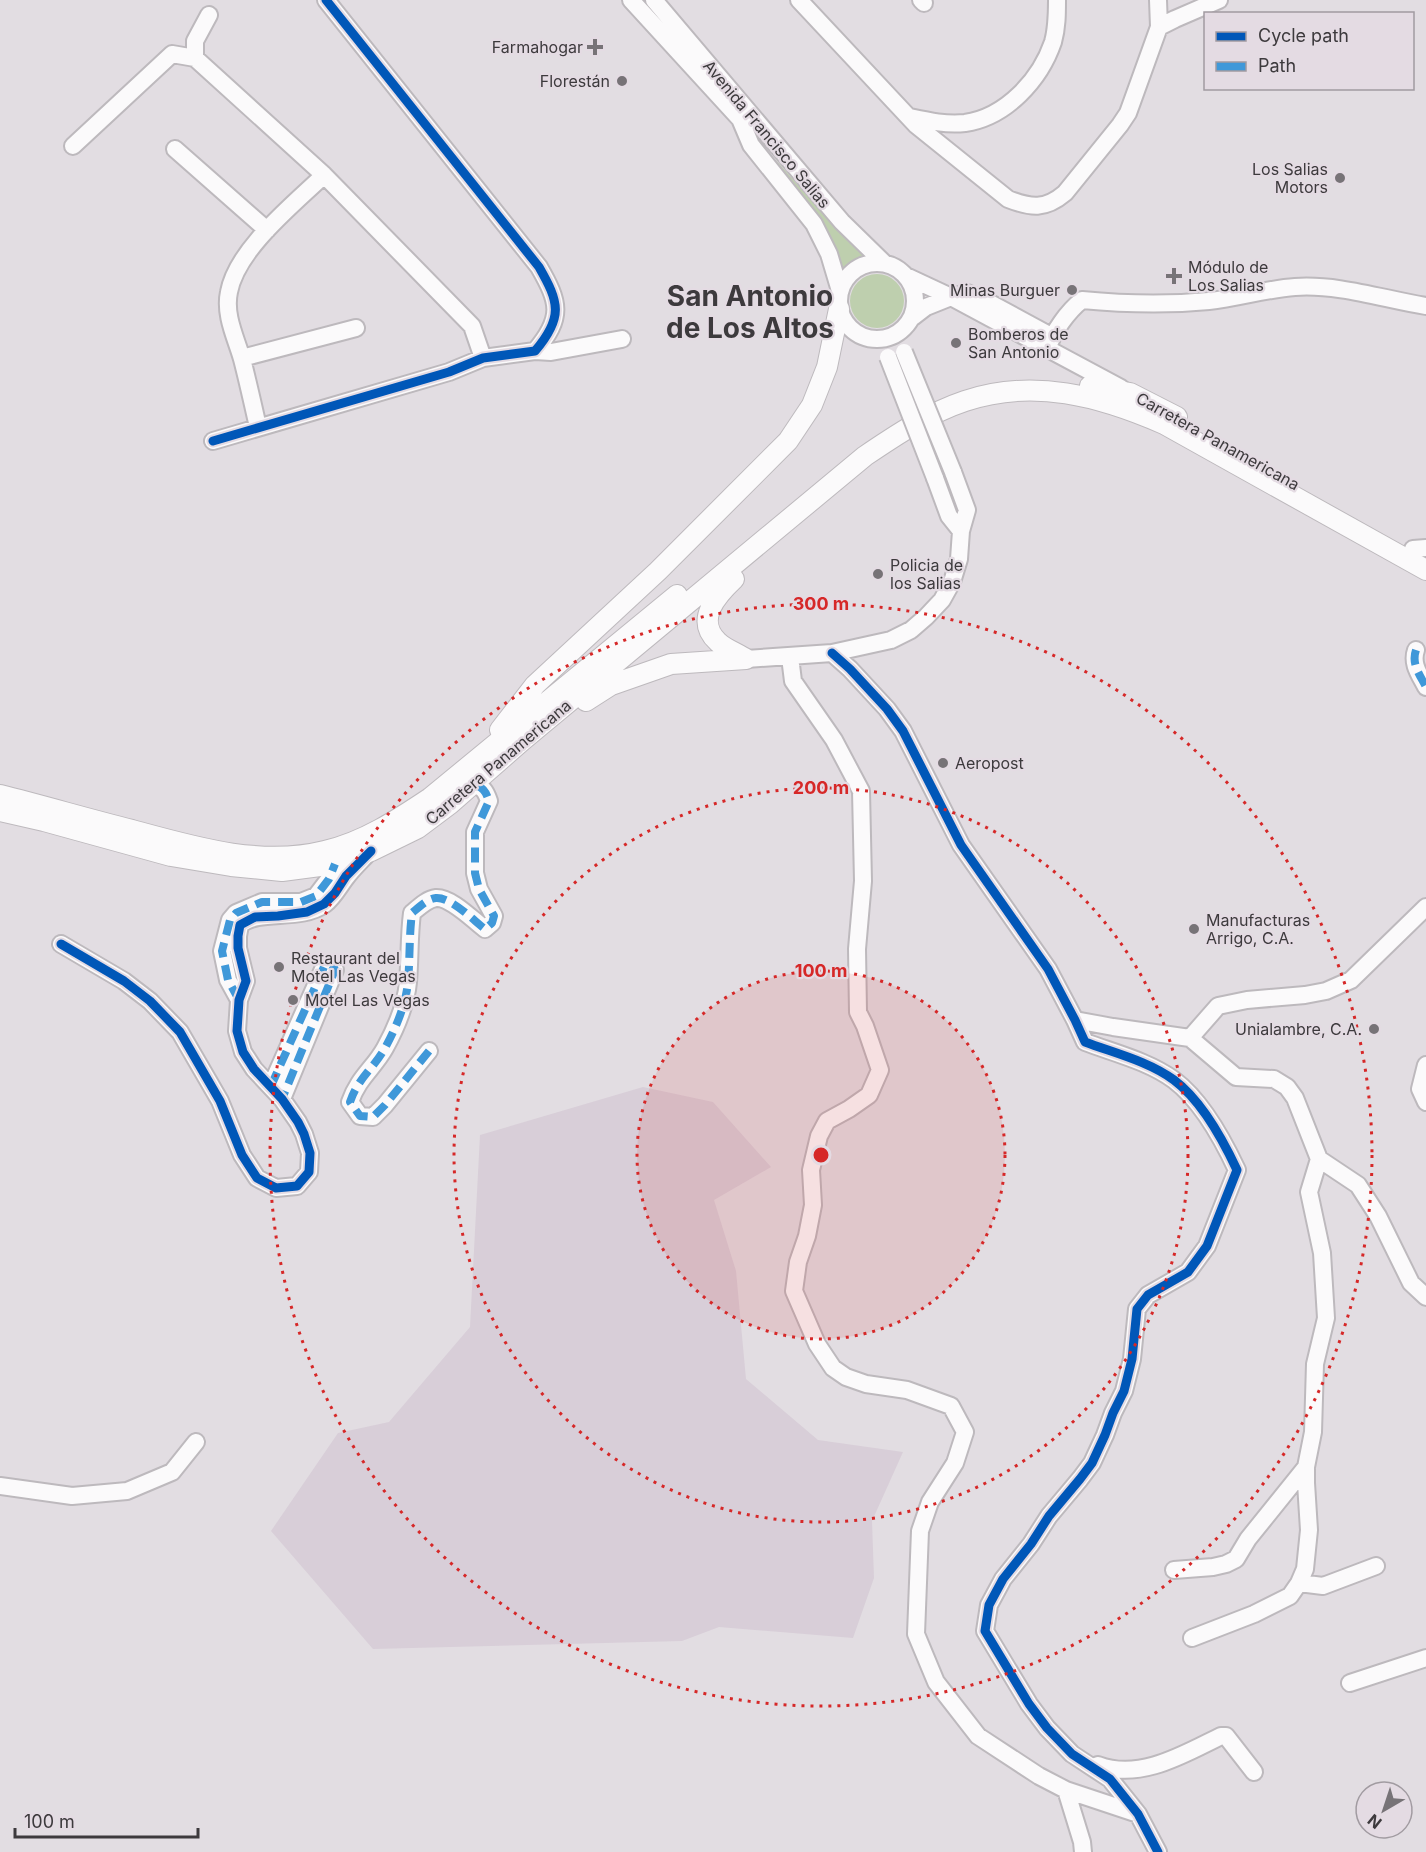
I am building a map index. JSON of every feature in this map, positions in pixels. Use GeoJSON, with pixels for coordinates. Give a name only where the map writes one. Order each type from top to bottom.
{"type":"FeatureCollection","features":[{"type":"Feature","properties":{"kind":"main road"},"geometry":{"type":"LineString","coordinates":[[474,762],[535,685],[658,571],[788,441],[812,405],[827,367],[840,300]]}},
{"type":"Feature","properties":{"kind":"main road","name":"Carretera Panamericana"},"geometry":{"type":"LineString","coordinates":[[0,795],[230,854],[293,857],[325,851],[362,838],[389,825],[430,798],[861,445],[902,416],[942,397],[992,382],[1024,379],[1130,393],[1169,412],[1422,551]]}},
{"type":"Feature","properties":{"kind":"main road","name":"Carretera Panamericana"},"geometry":{"type":"LineString","coordinates":[[0,811],[171,856],[282,871],[335,864],[371,851],[418,828],[473,785],[523,740],[865,456],[904,430],[965,401],[993,394],[1023,390],[1058,392],[1088,396],[1130,409],[1174,430],[1426,570]]}},
{"type":"Feature","properties":{"kind":"main road"},"geometry":{"type":"LineString","coordinates":[[746,659],[718,643],[708,624],[709,611],[718,594],[745,569],[768,538]]}},
{"type":"Feature","properties":{"kind":"main road"},"geometry":{"type":"LineString","coordinates":[[523,740],[611,685],[671,664],[746,659]]}},
{"type":"Feature","properties":{"kind":"street"},"geometry":{"type":"LineString","coordinates":[[326,0],[538,267],[552,291],[556,314],[548,336],[536,351]]}},
{"type":"Feature","properties":{"kind":"street","name":"Avenida Francisco Salias"},"geometry":{"type":"LineString","coordinates":[[632,0],[740,119],[751,145],[814,224],[829,254],[840,300]]}},
{"type":"Feature","properties":{"kind":"street"},"geometry":{"type":"LineString","coordinates":[[909,117],[944,124],[964,123],[978,120],[1007,105],[1037,74],[1053,42],[1058,20],[1056,0]]}},
{"type":"Feature","properties":{"kind":"street"},"geometry":{"type":"LineString","coordinates":[[806,3],[916,125],[1008,199],[1023,205],[1040,207],[1054,202],[1065,193],[1128,113],[1159,27],[1158,0]]}},
{"type":"Feature","properties":{"kind":"street"},"geometry":{"type":"LineString","coordinates":[[1159,27],[1219,0]]}},
{"type":"Feature","properties":{"kind":"street","name":"Avenida Francisco Salias"},"geometry":{"type":"LineString","coordinates":[[657,2],[842,222],[884,263]]}},
{"type":"Feature","properties":{"kind":"street"},"geometry":{"type":"LineString","coordinates":[[195,58],[195,41],[209,15]]}},
{"type":"Feature","properties":{"kind":"street"},"geometry":{"type":"LineString","coordinates":[[73,147],[172,54],[195,58],[324,175],[472,326],[483,358]]}},
{"type":"Feature","properties":{"kind":"street"},"geometry":{"type":"LineString","coordinates":[[175,148],[267,230]]}},
{"type":"Feature","properties":{"kind":"street"},"geometry":{"type":"LineString","coordinates":[[258,427],[242,358],[229,319],[229,292],[241,262],[267,230],[324,175]]}},
{"type":"Feature","properties":{"kind":"street"},"geometry":{"type":"LineString","coordinates":[[746,659],[832,653],[891,640],[911,630],[942,600],[952,582],[959,559],[961,531],[967,510],[953,472],[896,354],[856,334],[845,323],[840,300],[844,281],[852,272],[873,263],[884,263],[896,268],[906,276],[1049,343],[1130,393]]}},
{"type":"Feature","properties":{"kind":"street"},"geometry":{"type":"LineString","coordinates":[[871,340],[886,339],[900,333],[913,317],[916,303],[914,288],[906,276]]}},
{"type":"Feature","properties":{"kind":"street"},"geometry":{"type":"LineString","coordinates":[[1049,343],[1074,306],[1082,300],[1158,304],[1211,300],[1296,287],[1338,288],[1426,306]]}},
{"type":"Feature","properties":{"kind":"street"},"geometry":{"type":"LineString","coordinates":[[913,317],[926,307],[951,297]]}},
{"type":"Feature","properties":{"kind":"street"},"geometry":{"type":"LineString","coordinates":[[242,358],[356,328]]}},
{"type":"Feature","properties":{"kind":"street"},"geometry":{"type":"LineString","coordinates":[[900,333],[896,354],[935,478],[949,516],[961,531]]}},
{"type":"Feature","properties":{"kind":"street"},"geometry":{"type":"LineString","coordinates":[[213,441],[449,372],[483,358],[536,351],[551,352],[622,339]]}},
{"type":"Feature","properties":{"kind":"street"},"geometry":{"type":"LineString","coordinates":[[1416,650],[1414,663],[1426,687]]}},
{"type":"Feature","properties":{"kind":"street"},"geometry":{"type":"LineString","coordinates":[[832,653],[887,709],[903,731],[961,845],[1048,969],[1076,1020],[1084,1042],[1144,1063],[1174,1080],[1199,1106],[1224,1142],[1237,1170],[1207,1246],[1188,1272],[1148,1295],[1137,1309],[1132,1359],[1124,1391],[1092,1463],[1049,1516],[1031,1544],[1003,1579],[989,1605],[985,1631],[1029,1704],[1047,1728],[1072,1754],[1110,1779],[1138,1814],[1158,1852]]}},
{"type":"Feature","properties":{"kind":"street"},"geometry":{"type":"LineString","coordinates":[[790,657],[793,681],[834,740],[861,791],[863,880],[857,949],[858,1012],[880,1070],[869,1095],[827,1121],[819,1136],[811,1170],[813,1205],[807,1236],[798,1262],[794,1291],[817,1344],[833,1368],[846,1377],[866,1384],[907,1390],[951,1406],[965,1432],[955,1463],[930,1502],[920,1531],[916,1634],[936,1682],[978,1736],[1039,1776],[1066,1790],[1138,1814]]}},
{"type":"Feature","properties":{"kind":"street"},"geometry":{"type":"LineString","coordinates":[[429,1051],[373,1117],[360,1116],[350,1102],[355,1088],[384,1050],[400,1015],[408,984],[412,913],[422,904],[436,898],[453,904],[484,928],[492,923],[494,916],[479,889],[475,873],[475,832],[489,801],[485,790],[473,785]]}},
{"type":"Feature","properties":{"kind":"street"},"geometry":{"type":"LineString","coordinates":[[61,944],[124,981],[150,1001],[180,1032],[220,1101],[238,1145],[257,1178],[276,1188],[297,1185],[309,1172],[310,1153],[304,1134],[277,1093],[254,1069],[243,1052],[237,1031],[239,1000],[246,981],[238,948],[240,925],[255,917],[307,912],[324,904],[335,893],[346,876],[371,851]]}},
{"type":"Feature","properties":{"kind":"street"},"geometry":{"type":"LineString","coordinates":[[239,1000],[228,980],[222,951],[230,920],[236,913],[262,902],[301,902],[316,896],[329,879],[335,864]]}},
{"type":"Feature","properties":{"kind":"street"},"geometry":{"type":"LineString","coordinates":[[1190,1038],[1218,1006],[1247,1000],[1326,991],[1351,980],[1426,907]]}},
{"type":"Feature","properties":{"kind":"street"},"geometry":{"type":"LineString","coordinates":[[328,964],[335,970],[277,1093],[324,967],[328,964]]}},
{"type":"Feature","properties":{"kind":"street"},"geometry":{"type":"LineString","coordinates":[[1076,1020],[1190,1038],[1236,1077],[1274,1079],[1287,1087],[1295,1098],[1318,1159],[1309,1192],[1322,1253],[1326,1318],[1316,1364],[1313,1432],[1306,1467],[1309,1530],[1305,1569],[1290,1596],[1254,1614],[1192,1638]]}},
{"type":"Feature","properties":{"kind":"street"},"geometry":{"type":"LineString","coordinates":[[1426,1065],[1420,1089],[1426,1102]]}},
{"type":"Feature","properties":{"kind":"street"},"geometry":{"type":"LineString","coordinates":[[1318,1159],[1358,1185],[1378,1216],[1411,1283],[1426,1297]]}},
{"type":"Feature","properties":{"kind":"street"},"geometry":{"type":"LineString","coordinates":[[0,1486],[72,1496],[127,1491],[172,1472],[196,1442]]}},
{"type":"Feature","properties":{"kind":"street"},"geometry":{"type":"LineString","coordinates":[[1174,1570],[1213,1567],[1236,1559],[1248,1539],[1306,1467]]}},
{"type":"Feature","properties":{"kind":"street"},"geometry":{"type":"LineString","coordinates":[[1299,1583],[1323,1586],[1376,1566]]}},
{"type":"Feature","properties":{"kind":"street"},"geometry":{"type":"LineString","coordinates":[[1350,1683],[1426,1658]]}},
{"type":"Feature","properties":{"kind":"street"},"geometry":{"type":"LineString","coordinates":[[1072,1754],[1119,1771],[1151,1767],[1221,1736],[1226,1736],[1254,1772]]}},
{"type":"Feature","properties":{"kind":"street"},"geometry":{"type":"LineString","coordinates":[[1066,1790],[1083,1852]]}},
{"type":"Feature","properties":{"kind":"shaded area"},"geometry":{"type":"Polygon","coordinates":[[[643,1087],[713,1102],[771,1167],[714,1200],[736,1271],[746,1379],[818,1440],[903,1452],[872,1521],[874,1578],[853,1638],[719,1627],[682,1641],[373,1649],[271,1531],[338,1433],[389,1422],[470,1327],[480,1135],[643,1087]]]}},
{"type":"Feature","properties":{"kind":"green space"},"geometry":{"type":"Polygon","coordinates":[[[775,159],[825,216],[873,257],[849,265],[842,274],[797,192],[775,159]]]}},
{"type":"Feature","properties":{"kind":"green space"},"geometry":{"type":"Polygon","coordinates":[[[877,274],[887,276],[896,282],[902,291],[904,301],[902,311],[896,320],[887,326],[877,328],[867,326],[858,320],[852,311],[850,301],[852,291],[858,282],[867,276],[877,274]]]}},
{"type":"Feature","properties":{"kind":"marked path"},"geometry":{"type":"LineString","coordinates":[[1416,650],[1415,665],[1426,687]]}},
{"type":"Feature","properties":{"kind":"marked path"},"geometry":{"type":"LineString","coordinates":[[429,1051],[373,1117],[360,1116],[350,1102],[353,1094],[385,1048],[403,1007],[408,982],[412,913],[429,900],[436,898],[455,905],[485,929],[492,923],[494,916],[479,889],[475,873],[475,832],[489,801],[484,790],[473,785]]}},
{"type":"Feature","properties":{"kind":"marked path"},"geometry":{"type":"LineString","coordinates":[[239,1000],[228,980],[222,951],[230,920],[236,913],[262,902],[301,902],[316,896],[329,879],[335,864]]}},
{"type":"Feature","properties":{"kind":"marked path"},"geometry":{"type":"LineString","coordinates":[[271,1086],[324,967],[329,964],[335,970],[282,1099]]}},
{"type":"Feature","properties":{"kind":"cycle path"},"geometry":{"type":"LineString","coordinates":[[213,441],[449,372],[483,358],[535,351],[551,328],[554,319],[554,300],[539,267],[326,0]]}},
{"type":"Feature","properties":{"kind":"cycle path"},"geometry":{"type":"LineString","coordinates":[[832,653],[887,709],[903,731],[961,845],[1048,969],[1085,1042],[1142,1063],[1174,1080],[1203,1110],[1237,1170],[1207,1246],[1188,1272],[1148,1295],[1137,1309],[1132,1359],[1124,1391],[1092,1463],[1049,1516],[1031,1544],[1003,1579],[989,1605],[985,1631],[1029,1704],[1047,1728],[1072,1754],[1110,1779],[1138,1814],[1158,1852]]}},
{"type":"Feature","properties":{"kind":"cycle path"},"geometry":{"type":"LineString","coordinates":[[61,944],[124,981],[150,1001],[180,1032],[220,1101],[242,1155],[257,1178],[276,1188],[297,1186],[309,1172],[310,1153],[304,1134],[282,1099],[254,1069],[243,1052],[237,1031],[239,1000],[246,981],[238,948],[240,925],[255,917],[307,912],[324,904],[335,893],[346,876],[371,851]]}},
{"type":"Feature","properties":{"kind":"place","name":"Farmahogar"},"geometry":{"type":"Point","coordinates":[595,47]}},
{"type":"Feature","properties":{"kind":"place","name":"Florestán"},"geometry":{"type":"Point","coordinates":[622,81]}},
{"type":"Feature","properties":{"kind":"place","name":"Los Salias Motors"},"geometry":{"type":"Point","coordinates":[1340,178]}},
{"type":"Feature","properties":{"kind":"place","name":"Módulo de Los Salias"},"geometry":{"type":"Point","coordinates":[1174,276]}},
{"type":"Feature","properties":{"kind":"place","name":"Minas Burguer"},"geometry":{"type":"Point","coordinates":[1072,290]}},
{"type":"Feature","properties":{"kind":"place","name":"Bomberos de San Antonio"},"geometry":{"type":"Point","coordinates":[956,343]}},
{"type":"Feature","properties":{"kind":"place","name":"Policia de los Salias"},"geometry":{"type":"Point","coordinates":[878,574]}},
{"type":"Feature","properties":{"kind":"place","name":"Aeropost"},"geometry":{"type":"Point","coordinates":[943,763]}},
{"type":"Feature","properties":{"kind":"place","name":"Manufacturas Arrigo, C.A."},"geometry":{"type":"Point","coordinates":[1194,929]}},
{"type":"Feature","properties":{"kind":"place","name":"Restaurant del Motel Las Vegas"},"geometry":{"type":"Point","coordinates":[279,967]}},
{"type":"Feature","properties":{"kind":"place","name":"Motel Las Vegas"},"geometry":{"type":"Point","coordinates":[293,1000]}},
{"type":"Feature","properties":{"kind":"place","name":"Unialambre, C.A."},"geometry":{"type":"Point","coordinates":[1374,1029]}},
{"type":"Feature","properties":{"kind":"district","name":"San Antonio de Los Altos"},"geometry":{"type":"Point","coordinates":[750,312]}}]}
